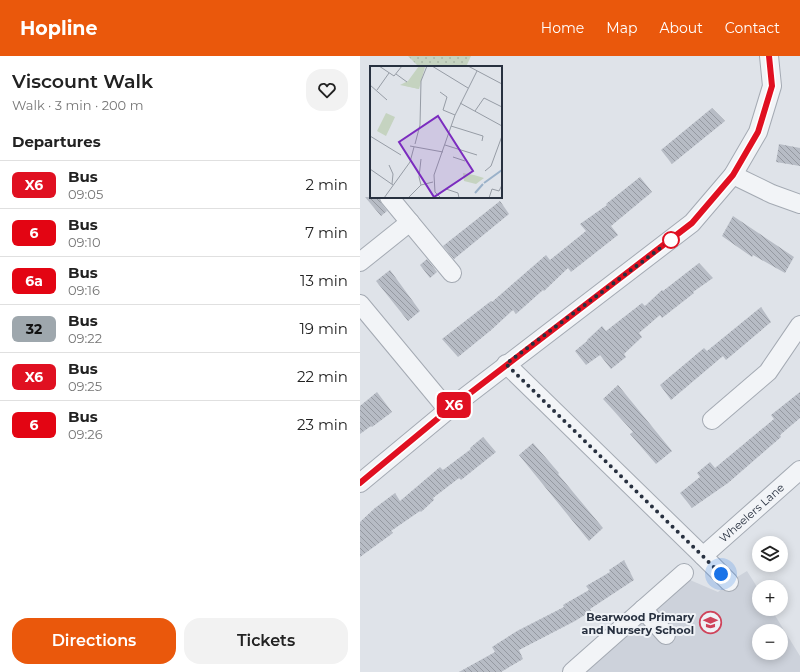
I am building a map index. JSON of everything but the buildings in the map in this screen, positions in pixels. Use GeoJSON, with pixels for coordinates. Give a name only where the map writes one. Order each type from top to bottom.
{"type":"FeatureCollection","features":[{"type":"Feature","properties":{"kind":"street"},"geometry":{"type":"LineString","coordinates":[[360,483],[506,364],[692,223],[733,175],[758,132],[772,86],[769,56]]}},
{"type":"Feature","properties":{"kind":"street"},"geometry":{"type":"LineString","coordinates":[[733,175],[772,194],[800,204]]}},
{"type":"Feature","properties":{"kind":"street"},"geometry":{"type":"LineString","coordinates":[[390,198],[452,273]]}},
{"type":"Feature","properties":{"kind":"street"},"geometry":{"type":"LineString","coordinates":[[360,262],[410,222]]}},
{"type":"Feature","properties":{"kind":"street"},"geometry":{"type":"LineString","coordinates":[[360,304],[448,410]]}},
{"type":"Feature","properties":{"kind":"street"},"geometry":{"type":"LineString","coordinates":[[712,420],[768,372],[800,325]]}},
{"type":"Feature","properties":{"kind":"street"},"geometry":{"type":"LineString","coordinates":[[506,364],[729,582]]}},
{"type":"Feature","properties":{"kind":"street","name":"Wheelers Lane"},"geometry":{"type":"LineString","coordinates":[[704,556],[800,470]]}},
{"type":"Feature","properties":{"kind":"street"},"geometry":{"type":"LineString","coordinates":[[572,672],[684,573]]}},
{"type":"Feature","properties":{"kind":"street"},"geometry":{"type":"LineString","coordinates":[[643,609],[666,635]]}},
{"type":"Feature","properties":{"kind":"shaded area","name":"Bearwood Primary and Nursery School"},"geometry":{"type":"Polygon","coordinates":[[[747,571],[753,580],[752,616],[775,616],[780,624],[752,624],[752,660],[788,660],[788,637],[800,656],[800,672],[585,672],[648,615],[690,580],[718,592],[729,582],[747,571]]]}},
{"type":"Feature","properties":{"kind":"green space"},"geometry":{"type":"Polygon","coordinates":[[[408,56],[471,56],[466,66],[418,66],[408,56]]]}},
{"type":"Feature","properties":{"kind":"bus line","name":"X6"},"geometry":{"type":"LineString","coordinates":[[360,483],[506,364],[692,223],[733,175],[758,132],[772,86],[769,56]]}},
{"type":"Feature","properties":{"kind":"place","name":"Bearwood Primary and Nursery School"},"geometry":{"type":"Point","coordinates":[710,623]}},
{"type":"Feature","properties":{"kind":"route"},"geometry":{"type":"LineString","coordinates":[[671,240],[506,364],[721,574]]}}]}
